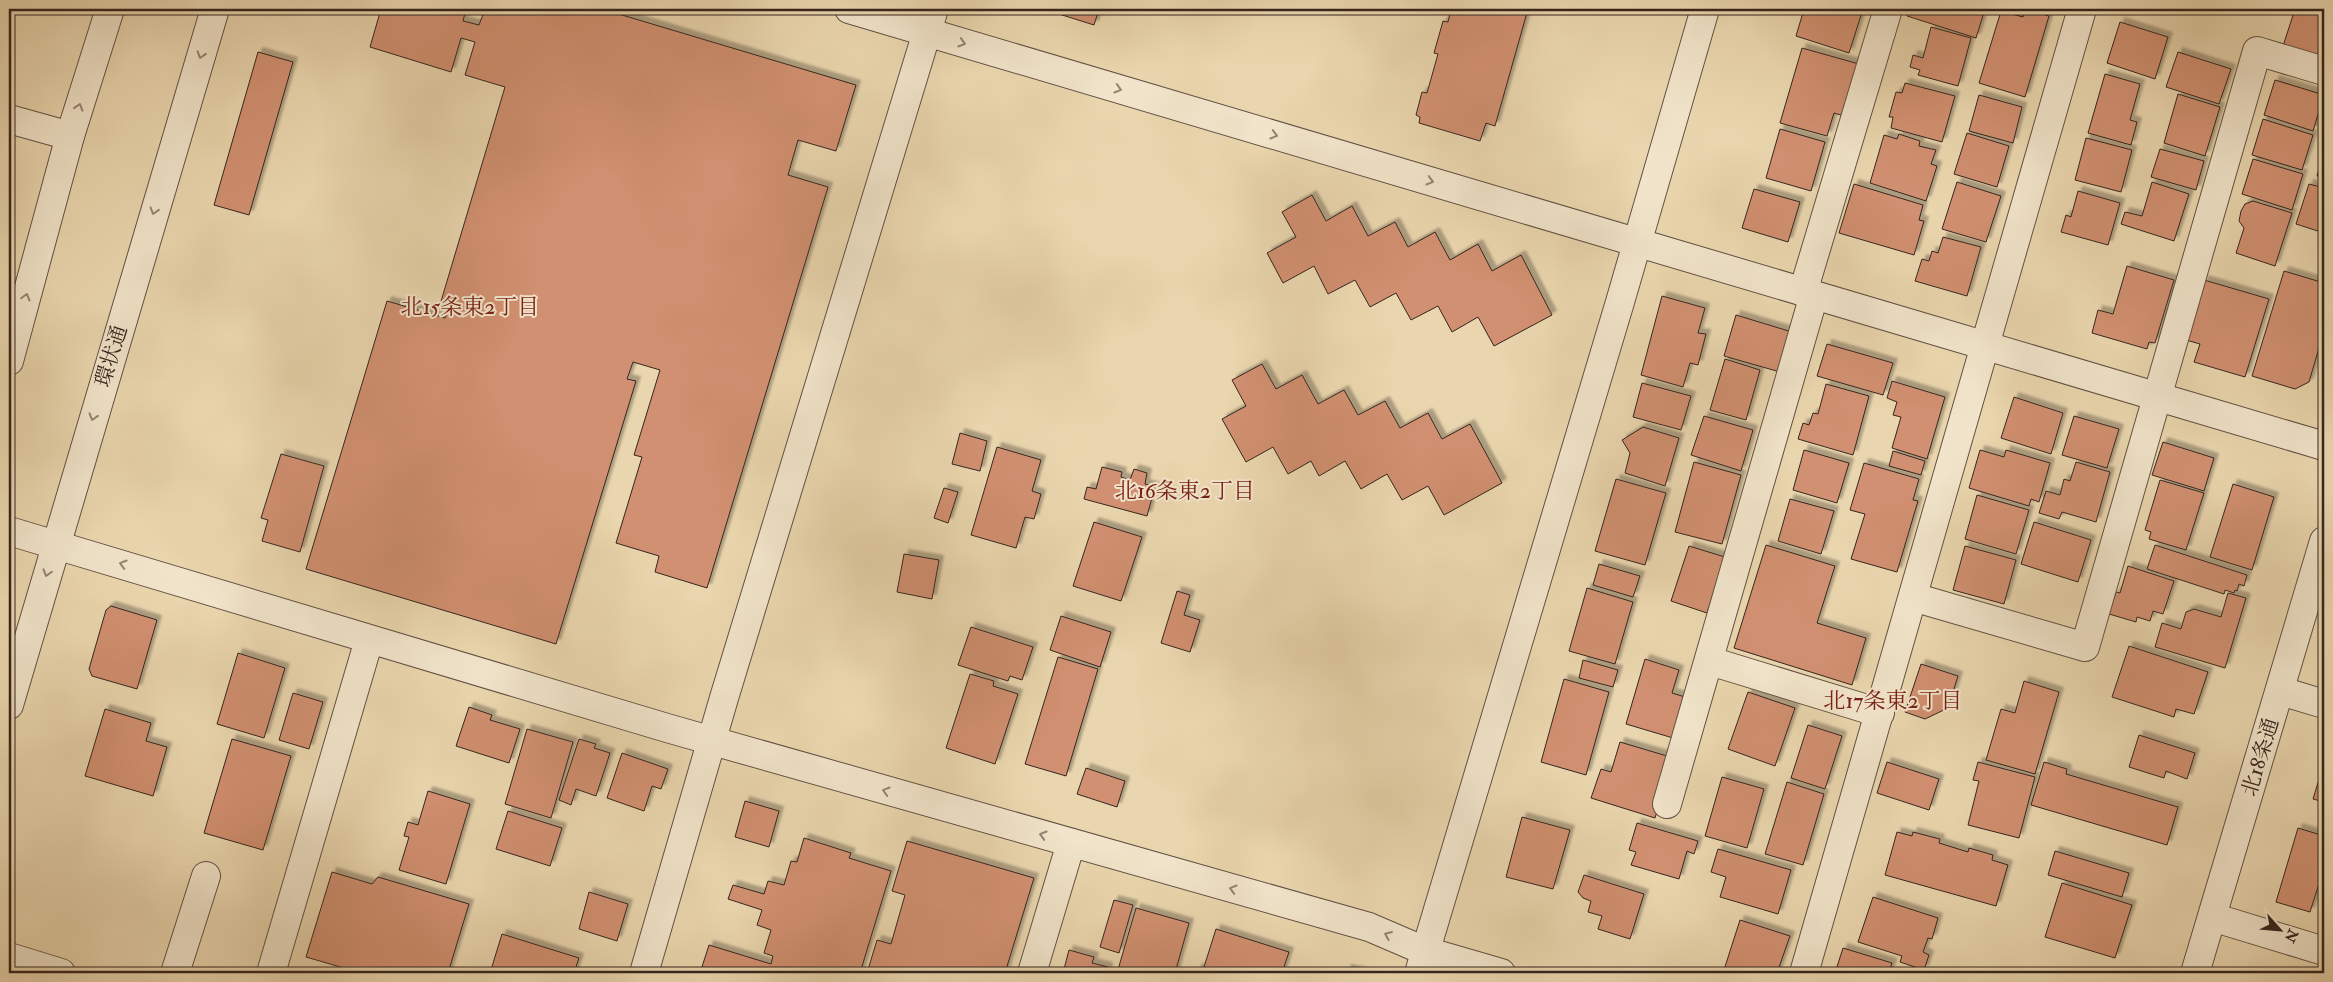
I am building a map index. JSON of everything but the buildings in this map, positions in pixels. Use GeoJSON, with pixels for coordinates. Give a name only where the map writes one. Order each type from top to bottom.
{"type":"FeatureCollection","features":[{"type":"Feature","properties":{"kind":"street"},"geometry":{"type":"LineString","coordinates":[[9,361],[70,136],[110,9]]}},
{"type":"Feature","properties":{"kind":"street","name":"環状通"},"geometry":{"type":"LineString","coordinates":[[9,705],[215,9]]}},
{"type":"Feature","properties":{"kind":"street"},"geometry":{"type":"LineString","coordinates":[[849,9],[931,21],[1638,243],[2324,446]]}},
{"type":"Feature","properties":{"kind":"street"},"geometry":{"type":"LineString","coordinates":[[1422,962],[1638,243],[1705,9]]}},
{"type":"Feature","properties":{"kind":"street"},"geometry":{"type":"LineString","coordinates":[[1667,804],[1710,661],[1808,293],[1888,9]]}},
{"type":"Feature","properties":{"kind":"street"},"geometry":{"type":"LineString","coordinates":[[1804,973],[1985,346],[2077,10]]}},
{"type":"Feature","properties":{"kind":"street"},"geometry":{"type":"LineString","coordinates":[[644,973],[711,741],[931,21]]}},
{"type":"Feature","properties":{"kind":"street"},"geometry":{"type":"LineString","coordinates":[[1913,597],[2085,647],[2257,51],[2324,71]]}},
{"type":"Feature","properties":{"kind":"street"},"geometry":{"type":"LineString","coordinates":[[9,119],[70,136]]}},
{"type":"Feature","properties":{"kind":"street"},"geometry":{"type":"LineString","coordinates":[[9,531],[711,741],[1369,927],[1422,962],[1501,973]]}},
{"type":"Feature","properties":{"kind":"street","name":"北18条通"},"geometry":{"type":"LineString","coordinates":[[2195,973],[2324,541]]}},
{"type":"Feature","properties":{"kind":"street"},"geometry":{"type":"LineString","coordinates":[[271,973],[369,640]]}},
{"type":"Feature","properties":{"kind":"street"},"geometry":{"type":"LineString","coordinates":[[1710,661],[1880,713]]}},
{"type":"Feature","properties":{"kind":"street"},"geometry":{"type":"LineString","coordinates":[[2280,691],[2324,704]]}},
{"type":"Feature","properties":{"kind":"street"},"geometry":{"type":"LineString","coordinates":[[1032,973],[1071,842]]}},
{"type":"Feature","properties":{"kind":"street"},"geometry":{"type":"LineString","coordinates":[[175,973],[206,876]]}},
{"type":"Feature","properties":{"kind":"street"},"geometry":{"type":"LineString","coordinates":[[2212,917],[2324,951]]}},
{"type":"Feature","properties":{"kind":"street"},"geometry":{"type":"LineString","coordinates":[[9,957],[62,973]]}},
{"type":"Feature","properties":{"kind":"district","name":"北15条東2丁目"},"geometry":{"type":"Point","coordinates":[470,306]}},
{"type":"Feature","properties":{"kind":"district","name":"北16条東2丁目"},"geometry":{"type":"Point","coordinates":[1185,490]}},
{"type":"Feature","properties":{"kind":"district","name":"北17条東2丁目"},"geometry":{"type":"Point","coordinates":[1893,700]}}]}
